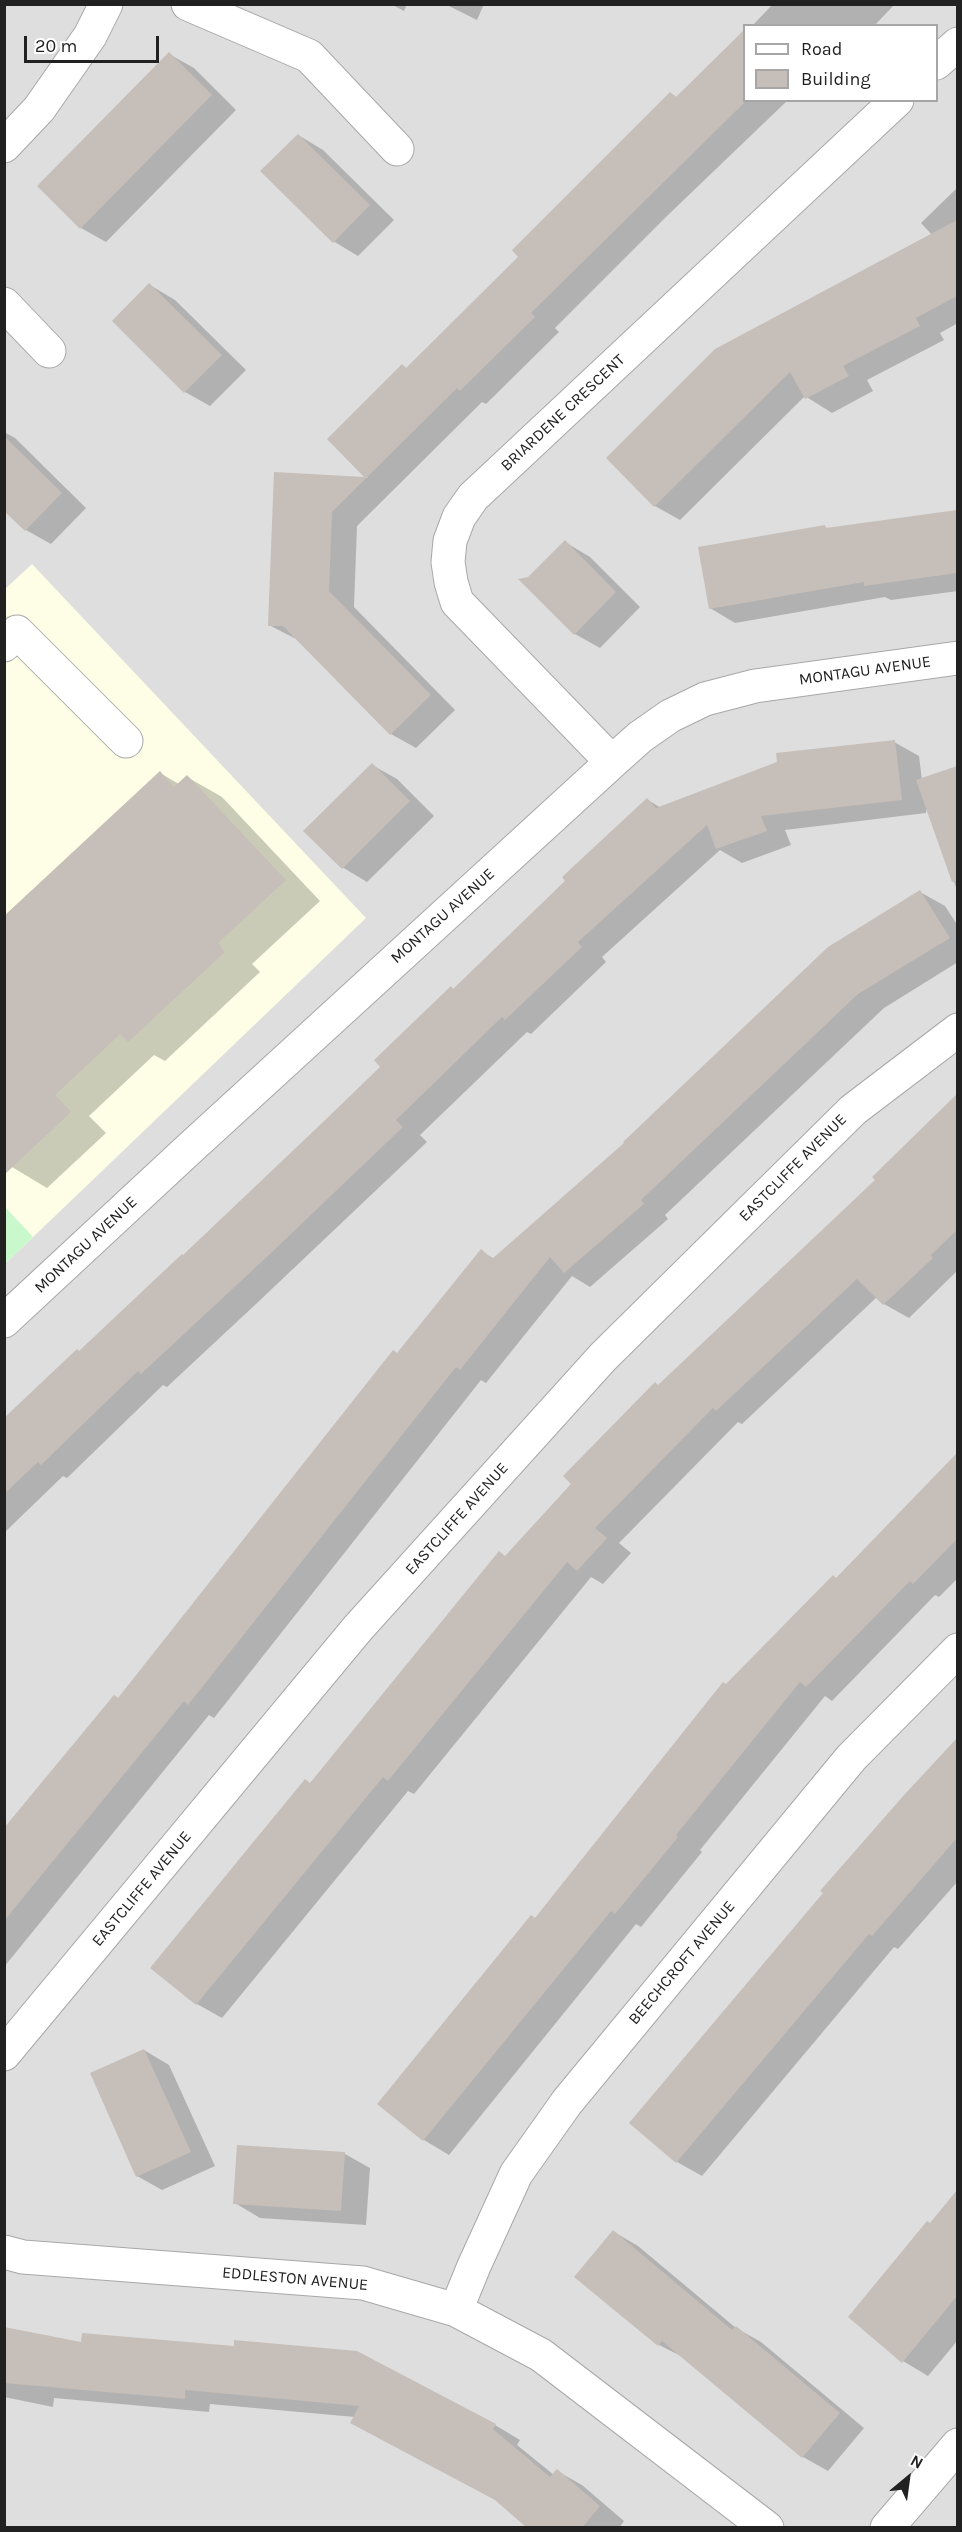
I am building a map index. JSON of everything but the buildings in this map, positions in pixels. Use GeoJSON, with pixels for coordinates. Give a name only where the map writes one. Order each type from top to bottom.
{"type":"FeatureCollection","features":[{"type":"Feature","properties":{"kind":"street"},"geometry":{"type":"LineString","coordinates":[[4,146],[39,109],[90,36],[106,4]]}},
{"type":"Feature","properties":{"kind":"street"},"geometry":{"type":"LineString","coordinates":[[188,4],[309,56],[396,149]]}},
{"type":"Feature","properties":{"kind":"street"},"geometry":{"type":"LineString","coordinates":[[938,61],[957,44]]}},
{"type":"Feature","properties":{"kind":"street","name":"BRIARDENE CRESCENT"},"geometry":{"type":"LineString","coordinates":[[612,762],[457,602],[448,562],[450,541],[459,517],[473,496],[895,102]]}},
{"type":"Feature","properties":{"kind":"street"},"geometry":{"type":"LineString","coordinates":[[4,304],[49,351]]}},
{"type":"Feature","properties":{"kind":"street"},"geometry":{"type":"LineString","coordinates":[[4,645],[17,632],[126,741]]}},
{"type":"Feature","properties":{"kind":"street","name":"MONTAGU AVENUE"},"geometry":{"type":"LineString","coordinates":[[4,1321],[612,762],[640,737],[670,716],[705,699],[755,686],[957,658]]}},
{"type":"Feature","properties":{"kind":"street","name":"EASTCLIFFE AVENUE"},"geometry":{"type":"LineString","coordinates":[[4,2054],[358,1628],[603,1358],[853,1110],[957,1030]]}},
{"type":"Feature","properties":{"kind":"street","name":"BEECHCROFT AVENUE"},"geometry":{"type":"LineString","coordinates":[[456,2310],[516,2174],[567,2102],[851,1758],[957,1650]]}},
{"type":"Feature","properties":{"kind":"street","name":"EDDLESTON AVENUE"},"geometry":{"type":"LineString","coordinates":[[4,2252],[22,2257],[363,2283],[456,2310],[541,2355],[767,2528]]}},
{"type":"Feature","properties":{"kind":"street"},"geometry":{"type":"LineString","coordinates":[[887,2528],[957,2445]]}},
{"type":"Feature","properties":{"kind":"shaded area"},"geometry":{"type":"Polygon","coordinates":[[[5,5],[957,5],[957,2527],[5,2527],[5,5]]]}},
{"type":"Feature","properties":{"kind":"shaded area"},"geometry":{"type":"Polygon","coordinates":[[[32,564],[366,918],[5,1264],[4,590],[32,564]]]}},
{"type":"Feature","properties":{"kind":"green space"},"geometry":{"type":"Polygon","coordinates":[[[5,1207],[33,1237],[5,1264],[5,1207]]]}}]}
